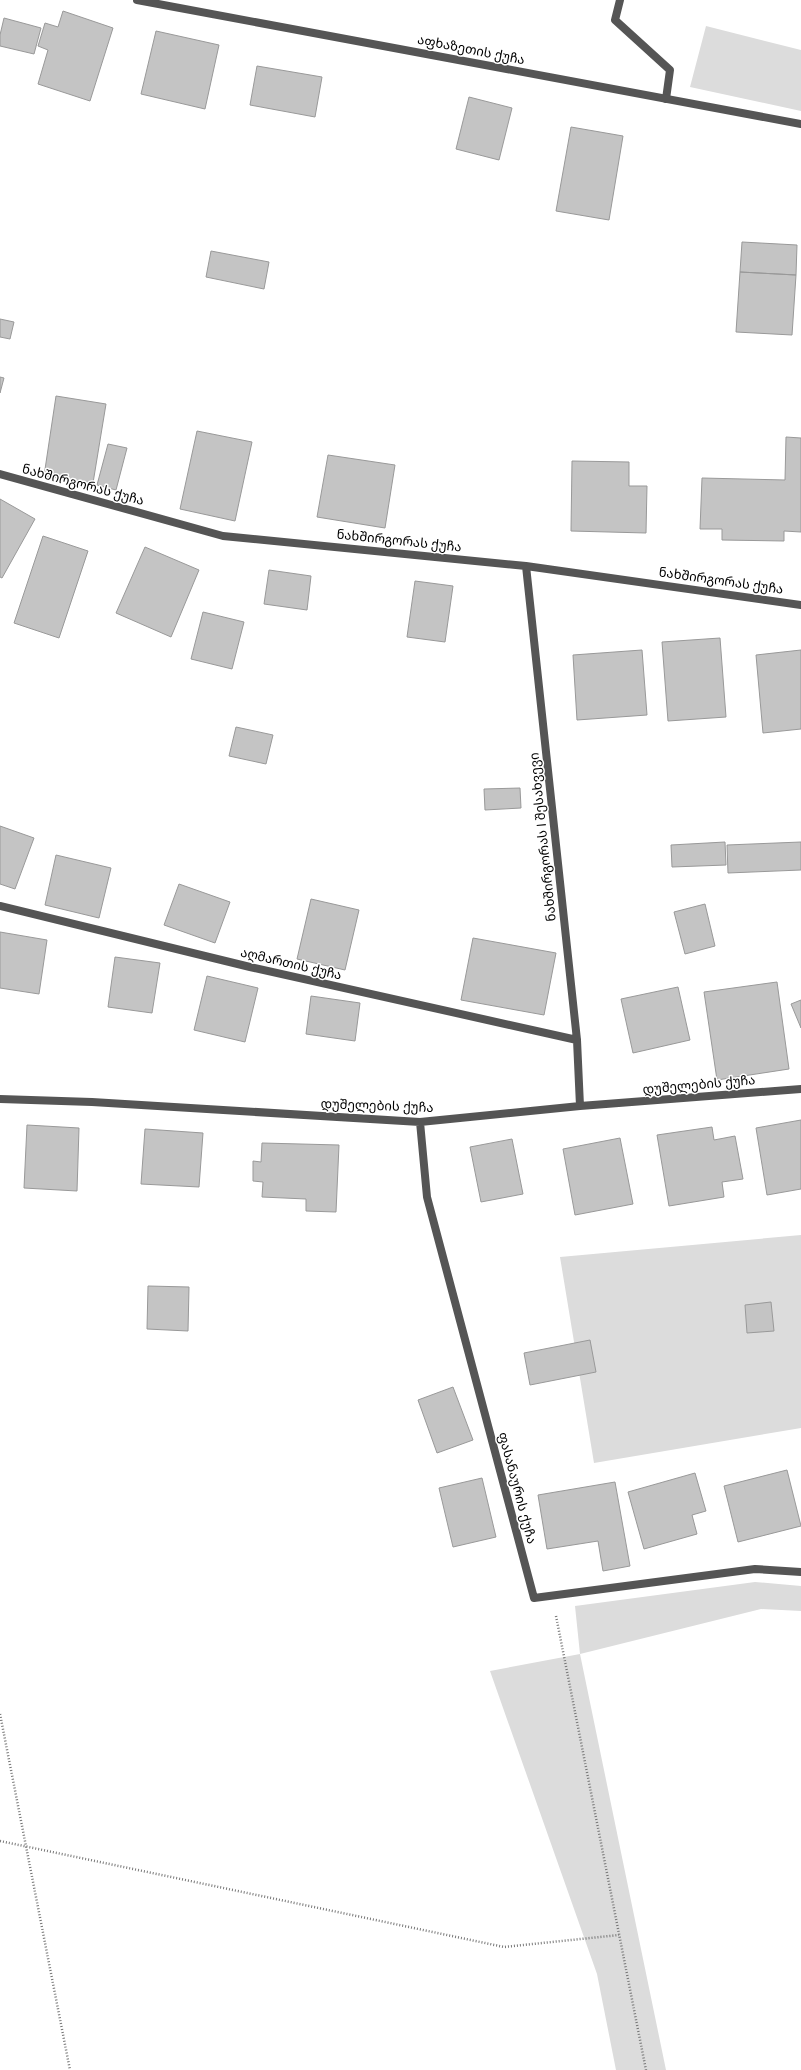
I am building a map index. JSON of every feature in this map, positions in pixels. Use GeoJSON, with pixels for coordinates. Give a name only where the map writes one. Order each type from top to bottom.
{"type":"FeatureCollection","features":[{"type":"Feature","properties":{"kind":"street","name":"აფხაზეთის ქუჩა"},"geometry":{"type":"LineString","coordinates":[[137,0],[801,124]]}},
{"type":"Feature","properties":{"kind":"street"},"geometry":{"type":"LineString","coordinates":[[620,0],[615,20],[670,70],[666,99]]}},
{"type":"Feature","properties":{"kind":"street","name":"ნახშირგორას ქუჩა"},"geometry":{"type":"LineString","coordinates":[[0,474],[223,536],[526,566],[801,605]]}},
{"type":"Feature","properties":{"kind":"street","name":"ნახშირგორას I შესახვევი"},"geometry":{"type":"LineString","coordinates":[[526,566],[577,1040],[580,1106]]}},
{"type":"Feature","properties":{"kind":"street","name":"აღმართის ქუჩა"},"geometry":{"type":"LineString","coordinates":[[0,906],[250,967],[577,1040]]}},
{"type":"Feature","properties":{"kind":"street","name":"დუშელების ქუჩა"},"geometry":{"type":"LineString","coordinates":[[0,1099],[92,1102],[420,1122],[580,1106],[801,1089]]}},
{"type":"Feature","properties":{"kind":"street","name":"ფასანაურის ქუჩა"},"geometry":{"type":"LineString","coordinates":[[420,1122],[427,1197],[534,1598],[755,1569],[801,1572]]}},
{"type":"Feature","properties":{"kind":"path"},"geometry":{"type":"LineString","coordinates":[[552,1596],[646,2070]]}},
{"type":"Feature","properties":{"kind":"path"},"geometry":{"type":"LineString","coordinates":[[0,1714],[70,2070]]}},
{"type":"Feature","properties":{"kind":"path"},"geometry":{"type":"LineString","coordinates":[[0,1841],[504,1947],[619,1935]]}},
{"type":"Feature","properties":{"kind":"shaded area"},"geometry":{"type":"Polygon","coordinates":[[[706,26],[801,50],[801,111],[690,87],[706,26]]]}},
{"type":"Feature","properties":{"kind":"shaded area"},"geometry":{"type":"Polygon","coordinates":[[[801,1235],[801,1428],[594,1463],[560,1257],[801,1235]]]}},
{"type":"Feature","properties":{"kind":"shaded area"},"geometry":{"type":"Polygon","coordinates":[[[755,1582],[801,1586],[801,1611],[761,1609],[580,1654],[575,1606],[755,1582]]]}},
{"type":"Feature","properties":{"kind":"shaded area"},"geometry":{"type":"Polygon","coordinates":[[[580,1654],[666,2070],[616,2070],[597,1974],[490,1671],[580,1654]]]}},
{"type":"Feature","properties":{"kind":"building"},"geometry":{"type":"Polygon","coordinates":[[[63,11],[113,28],[90,101],[38,84],[48,50],[38,46],[45,23],[58,27],[63,11]]]}},
{"type":"Feature","properties":{"kind":"building"},"geometry":{"type":"Polygon","coordinates":[[[4,18],[41,28],[34,54],[0,46],[0,35],[4,18]]]}},
{"type":"Feature","properties":{"kind":"building"},"geometry":{"type":"Polygon","coordinates":[[[156,31],[219,45],[205,109],[141,94],[156,31]]]}},
{"type":"Feature","properties":{"kind":"building"},"geometry":{"type":"Polygon","coordinates":[[[257,66],[322,77],[315,117],[250,105],[257,66]]]}},
{"type":"Feature","properties":{"kind":"building"},"geometry":{"type":"Polygon","coordinates":[[[469,97],[512,108],[499,160],[456,149],[469,97]]]}},
{"type":"Feature","properties":{"kind":"building"},"geometry":{"type":"Polygon","coordinates":[[[571,127],[623,136],[609,220],[556,211],[571,127]]]}},
{"type":"Feature","properties":{"kind":"building"},"geometry":{"type":"Polygon","coordinates":[[[742,242],[797,245],[796,275],[740,272],[742,242]]]}},
{"type":"Feature","properties":{"kind":"building"},"geometry":{"type":"Polygon","coordinates":[[[211,251],[269,262],[264,289],[206,277],[211,251]]]}},
{"type":"Feature","properties":{"kind":"building"},"geometry":{"type":"Polygon","coordinates":[[[740,272],[796,275],[792,335],[736,332],[740,272]]]}},
{"type":"Feature","properties":{"kind":"building"},"geometry":{"type":"Polygon","coordinates":[[[0,319],[14,322],[10,339],[0,337],[0,319]]]}},
{"type":"Feature","properties":{"kind":"building"},"geometry":{"type":"Polygon","coordinates":[[[0,377],[4,378],[0,393],[0,377]]]}},
{"type":"Feature","properties":{"kind":"building"},"geometry":{"type":"Polygon","coordinates":[[[56,396],[106,404],[93,483],[44,476],[56,396]]]}},
{"type":"Feature","properties":{"kind":"building"},"geometry":{"type":"Polygon","coordinates":[[[197,431],[252,442],[235,521],[180,509],[197,431]]]}},
{"type":"Feature","properties":{"kind":"building"},"geometry":{"type":"Polygon","coordinates":[[[786,437],[801,438],[801,532],[784,531],[784,541],[722,540],[722,529],[700,529],[702,478],[785,480],[786,437]]]}},
{"type":"Feature","properties":{"kind":"building"},"geometry":{"type":"Polygon","coordinates":[[[108,444],[127,448],[116,490],[97,485],[108,444]]]}},
{"type":"Feature","properties":{"kind":"building"},"geometry":{"type":"Polygon","coordinates":[[[328,455],[395,465],[385,528],[317,517],[328,455]]]}},
{"type":"Feature","properties":{"kind":"building"},"geometry":{"type":"Polygon","coordinates":[[[572,461],[629,462],[629,486],[647,486],[646,533],[571,531],[572,461]]]}},
{"type":"Feature","properties":{"kind":"building"},"geometry":{"type":"Polygon","coordinates":[[[0,499],[35,519],[2,578],[0,577],[0,499]]]}},
{"type":"Feature","properties":{"kind":"building"},"geometry":{"type":"Polygon","coordinates":[[[43,536],[88,551],[59,638],[14,623],[43,536]]]}},
{"type":"Feature","properties":{"kind":"building"},"geometry":{"type":"Polygon","coordinates":[[[145,547],[199,570],[171,637],[116,613],[145,547]]]}},
{"type":"Feature","properties":{"kind":"building"},"geometry":{"type":"Polygon","coordinates":[[[269,570],[311,576],[307,610],[264,604],[269,570]]]}},
{"type":"Feature","properties":{"kind":"building"},"geometry":{"type":"Polygon","coordinates":[[[415,581],[453,586],[445,642],[407,637],[415,581]]]}},
{"type":"Feature","properties":{"kind":"building"},"geometry":{"type":"Polygon","coordinates":[[[203,612],[244,622],[232,669],[191,659],[203,612]]]}},
{"type":"Feature","properties":{"kind":"building"},"geometry":{"type":"Polygon","coordinates":[[[720,638],[726,717],[668,721],[662,642],[720,638]]]}},
{"type":"Feature","properties":{"kind":"building"},"geometry":{"type":"Polygon","coordinates":[[[642,650],[647,715],[577,720],[573,655],[642,650]]]}},
{"type":"Feature","properties":{"kind":"building"},"geometry":{"type":"Polygon","coordinates":[[[801,650],[801,729],[763,733],[756,655],[801,650]]]}},
{"type":"Feature","properties":{"kind":"building"},"geometry":{"type":"Polygon","coordinates":[[[236,727],[273,735],[266,764],[229,756],[236,727]]]}},
{"type":"Feature","properties":{"kind":"building"},"geometry":{"type":"Polygon","coordinates":[[[520,788],[521,808],[485,810],[484,789],[520,788]]]}},
{"type":"Feature","properties":{"kind":"building"},"geometry":{"type":"Polygon","coordinates":[[[0,826],[34,838],[15,889],[0,884],[0,826]]]}},
{"type":"Feature","properties":{"kind":"building"},"geometry":{"type":"Polygon","coordinates":[[[725,842],[726,865],[672,867],[671,845],[725,842]]]}},
{"type":"Feature","properties":{"kind":"building"},"geometry":{"type":"Polygon","coordinates":[[[801,842],[801,870],[728,873],[727,845],[801,842]]]}},
{"type":"Feature","properties":{"kind":"building"},"geometry":{"type":"Polygon","coordinates":[[[56,855],[111,868],[99,918],[45,905],[56,855]]]}},
{"type":"Feature","properties":{"kind":"building"},"geometry":{"type":"Polygon","coordinates":[[[179,884],[230,902],[215,943],[164,925],[179,884]]]}},
{"type":"Feature","properties":{"kind":"building"},"geometry":{"type":"Polygon","coordinates":[[[311,899],[359,910],[345,970],[297,959],[311,899]]]}},
{"type":"Feature","properties":{"kind":"building"},"geometry":{"type":"Polygon","coordinates":[[[705,904],[715,946],[685,954],[674,912],[705,904]]]}},
{"type":"Feature","properties":{"kind":"building"},"geometry":{"type":"Polygon","coordinates":[[[0,932],[47,940],[39,994],[0,988],[0,932]]]}},
{"type":"Feature","properties":{"kind":"building"},"geometry":{"type":"Polygon","coordinates":[[[473,938],[556,953],[544,1015],[461,1000],[473,938]]]}},
{"type":"Feature","properties":{"kind":"building"},"geometry":{"type":"Polygon","coordinates":[[[115,957],[160,963],[152,1013],[108,1007],[115,957]]]}},
{"type":"Feature","properties":{"kind":"building"},"geometry":{"type":"Polygon","coordinates":[[[207,976],[258,988],[245,1042],[194,1030],[207,976]]]}},
{"type":"Feature","properties":{"kind":"building"},"geometry":{"type":"Polygon","coordinates":[[[777,982],[789,1069],[717,1080],[704,992],[777,982]]]}},
{"type":"Feature","properties":{"kind":"building"},"geometry":{"type":"Polygon","coordinates":[[[678,987],[690,1040],[633,1053],[621,999],[678,987]]]}},
{"type":"Feature","properties":{"kind":"building"},"geometry":{"type":"Polygon","coordinates":[[[311,996],[360,1003],[355,1041],[306,1034],[311,996]]]}},
{"type":"Feature","properties":{"kind":"building"},"geometry":{"type":"Polygon","coordinates":[[[801,1000],[801,1028],[791,1004],[801,1000]]]}},
{"type":"Feature","properties":{"kind":"building"},"geometry":{"type":"Polygon","coordinates":[[[801,1120],[801,1189],[767,1195],[756,1128],[801,1120]]]}},
{"type":"Feature","properties":{"kind":"building"},"geometry":{"type":"Polygon","coordinates":[[[27,1125],[79,1128],[77,1191],[24,1188],[27,1125]]]}},
{"type":"Feature","properties":{"kind":"building"},"geometry":{"type":"Polygon","coordinates":[[[712,1127],[714,1140],[735,1136],[743,1179],[722,1182],[724,1197],[669,1206],[657,1135],[712,1127]]]}},
{"type":"Feature","properties":{"kind":"building"},"geometry":{"type":"Polygon","coordinates":[[[145,1129],[203,1133],[199,1187],[141,1184],[145,1129]]]}},
{"type":"Feature","properties":{"kind":"building"},"geometry":{"type":"Polygon","coordinates":[[[620,1138],[633,1204],[575,1215],[563,1149],[620,1138]]]}},
{"type":"Feature","properties":{"kind":"building"},"geometry":{"type":"Polygon","coordinates":[[[512,1139],[523,1194],[481,1202],[470,1147],[512,1139]]]}},
{"type":"Feature","properties":{"kind":"building"},"geometry":{"type":"Polygon","coordinates":[[[262,1143],[339,1145],[336,1212],[306,1211],[306,1199],[262,1197],[263,1182],[253,1181],[253,1161],[261,1162],[262,1143]]]}},
{"type":"Feature","properties":{"kind":"building"},"geometry":{"type":"Polygon","coordinates":[[[148,1286],[189,1287],[188,1331],[147,1329],[148,1286]]]}},
{"type":"Feature","properties":{"kind":"building"},"geometry":{"type":"Polygon","coordinates":[[[771,1302],[774,1331],[747,1333],[745,1305],[771,1302]]]}},
{"type":"Feature","properties":{"kind":"building"},"geometry":{"type":"Polygon","coordinates":[[[590,1340],[596,1372],[530,1385],[524,1353],[590,1340]]]}},
{"type":"Feature","properties":{"kind":"building"},"geometry":{"type":"Polygon","coordinates":[[[453,1387],[473,1440],[437,1453],[418,1400],[453,1387]]]}},
{"type":"Feature","properties":{"kind":"building"},"geometry":{"type":"Polygon","coordinates":[[[787,1470],[801,1526],[738,1542],[724,1486],[787,1470]]]}},
{"type":"Feature","properties":{"kind":"building"},"geometry":{"type":"Polygon","coordinates":[[[695,1473],[706,1511],[692,1515],[697,1534],[644,1549],[628,1492],[695,1473]]]}},
{"type":"Feature","properties":{"kind":"building"},"geometry":{"type":"Polygon","coordinates":[[[482,1478],[496,1537],[453,1547],[439,1488],[482,1478]]]}},
{"type":"Feature","properties":{"kind":"building"},"geometry":{"type":"Polygon","coordinates":[[[615,1482],[630,1566],[603,1571],[598,1541],[547,1549],[538,1495],[615,1482]]]}}]}
